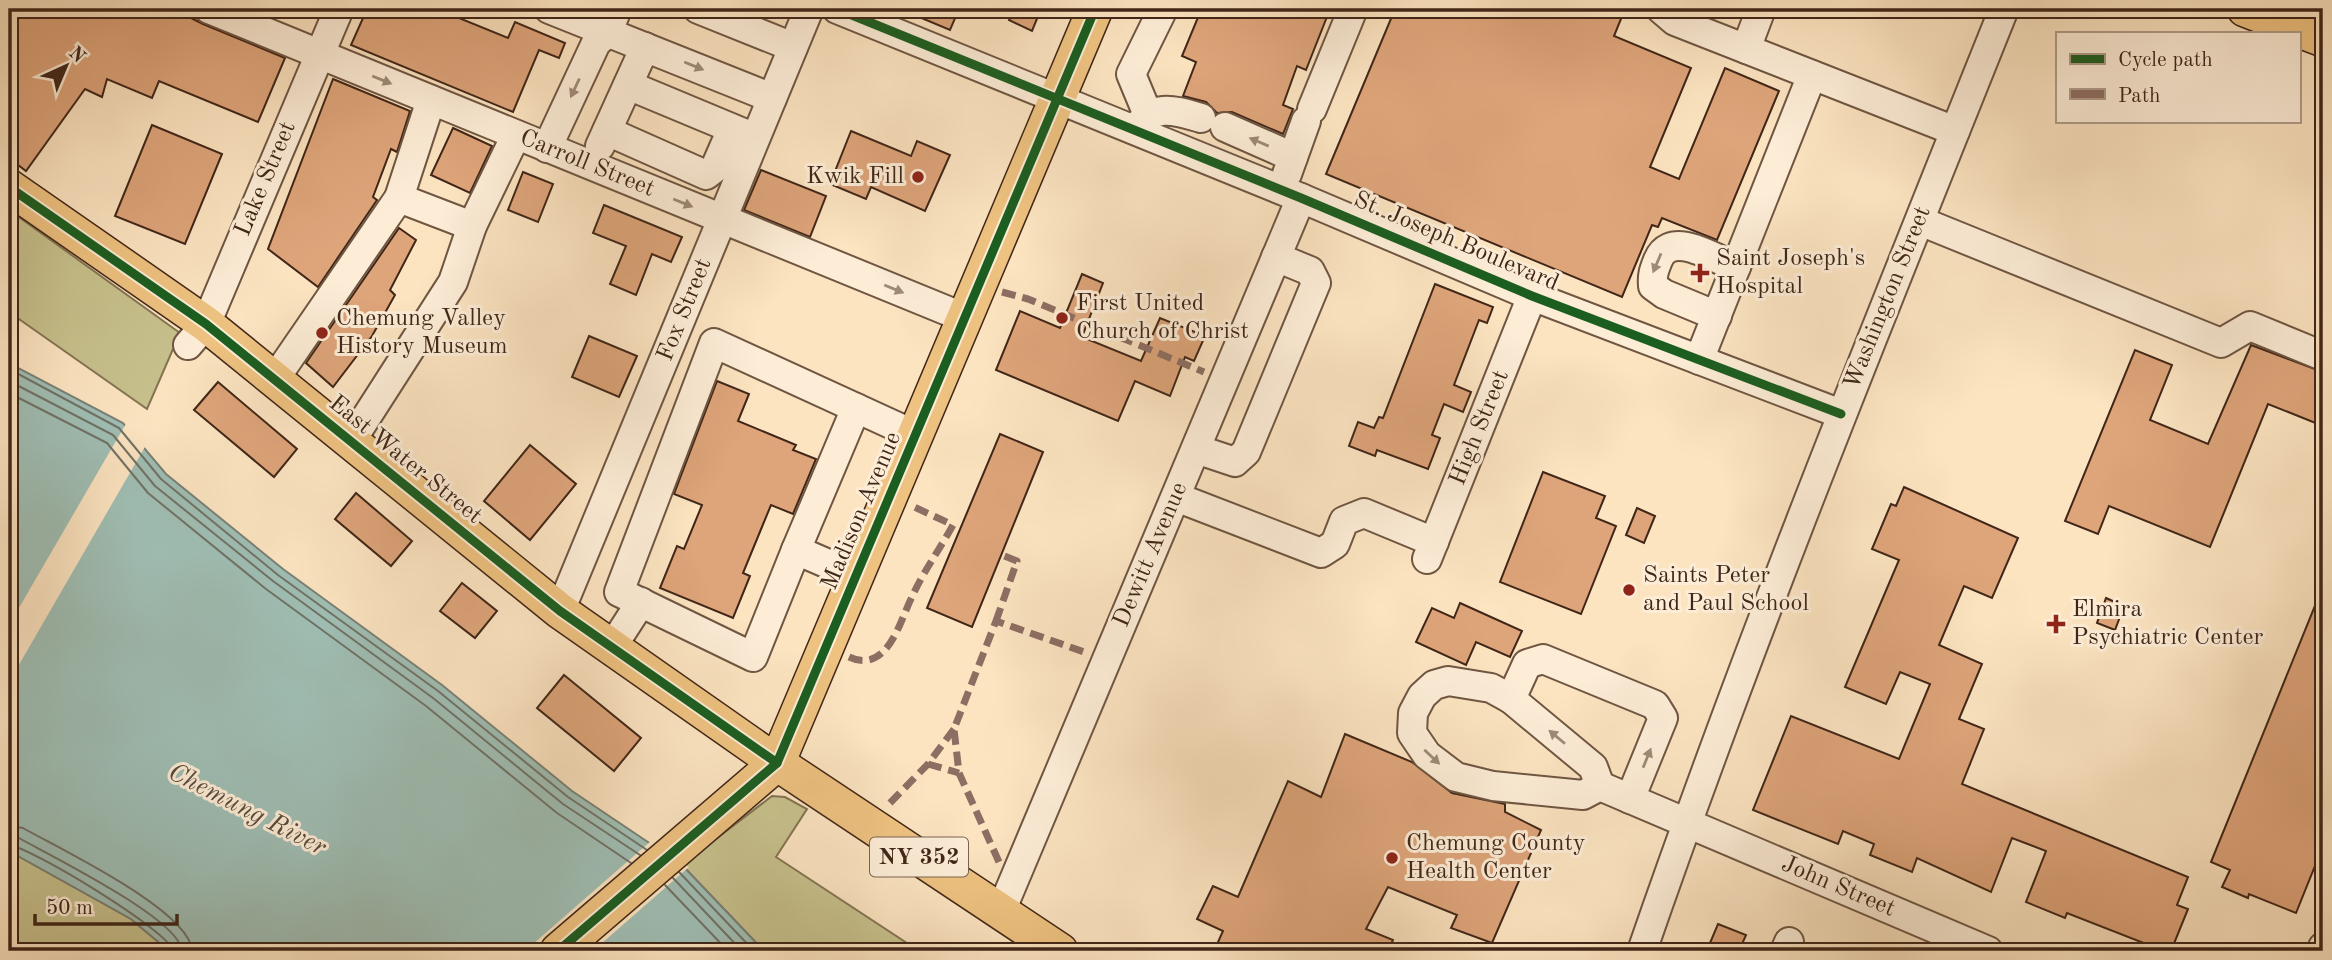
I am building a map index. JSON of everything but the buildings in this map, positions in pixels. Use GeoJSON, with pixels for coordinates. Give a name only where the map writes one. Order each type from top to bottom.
{"type":"FeatureCollection","features":[{"type":"Feature","properties":{"kind":"main road","name":"Madison Avenue"},"geometry":{"type":"LineString","coordinates":[[558,951],[777,763],[1095,9]]}},
{"type":"Feature","properties":{"kind":"main road"},"geometry":{"type":"LineString","coordinates":[[2245,9],[2323,39]]}},
{"type":"Feature","properties":{"kind":"main road","name":"East Water Street"},"geometry":{"type":"LineString","coordinates":[[9,187],[197,334],[274,380],[560,611],[777,763],[1060,951]]}},
{"type":"Feature","properties":{"kind":"street","name":"Carroll Street"},"geometry":{"type":"LineString","coordinates":[[209,9],[965,318]]}},
{"type":"Feature","properties":{"kind":"street","name":"Lake Street"},"geometry":{"type":"LineString","coordinates":[[197,334],[339,9]]}},
{"type":"Feature","properties":{"kind":"street"},"geometry":{"type":"LineString","coordinates":[[549,9],[613,20],[645,47],[772,98]]}},
{"type":"Feature","properties":{"kind":"street"},"geometry":{"type":"LineString","coordinates":[[698,9],[793,47]]}},
{"type":"Feature","properties":{"kind":"street","name":"Fox Street"},"geometry":{"type":"LineString","coordinates":[[560,611],[722,219],[744,134],[772,98],[809,9]]}},
{"type":"Feature","properties":{"kind":"street","name":"St. Joseph Boulevard"},"geometry":{"type":"LineString","coordinates":[[836,9],[1058,99],[1141,123],[1291,194],[1532,296],[1841,414]]}},
{"type":"Feature","properties":{"kind":"street"},"geometry":{"type":"LineString","coordinates":[[1163,9],[1131,74],[1141,123],[1164,108],[1212,123],[1293,156]]}},
{"type":"Feature","properties":{"kind":"street","name":"Dewitt Avenue"},"geometry":{"type":"LineString","coordinates":[[1001,911],[1276,257],[1291,194],[1293,156],[1353,9]]}},
{"type":"Feature","properties":{"kind":"street"},"geometry":{"type":"LineString","coordinates":[[1661,9],[1675,21],[1955,131]]}},
{"type":"Feature","properties":{"kind":"street","name":"Washington Street"},"geometry":{"type":"LineString","coordinates":[[1642,951],[1686,824],[1841,414],[2004,9]]}},
{"type":"Feature","properties":{"kind":"street"},"geometry":{"type":"LineString","coordinates":[[1746,49],[1760,14]]}},
{"type":"Feature","properties":{"kind":"street"},"geometry":{"type":"LineString","coordinates":[[547,148],[596,43],[613,20]]}},
{"type":"Feature","properties":{"kind":"street"},"geometry":{"type":"LineString","coordinates":[[591,166],[645,47]]}},
{"type":"Feature","properties":{"kind":"street"},"geometry":{"type":"LineString","coordinates":[[1699,360],[1812,75]]}},
{"type":"Feature","properties":{"kind":"street"},"geometry":{"type":"LineString","coordinates":[[607,131],[706,175],[744,134],[628,85]]}},
{"type":"Feature","properties":{"kind":"street"},"geometry":{"type":"LineString","coordinates":[[274,380],[400,198],[431,100]]}},
{"type":"Feature","properties":{"kind":"street"},"geometry":{"type":"LineString","coordinates":[[351,441],[453,282],[472,226],[516,135]]}},
{"type":"Feature","properties":{"kind":"street"},"geometry":{"type":"LineString","coordinates":[[400,198],[472,226]]}},
{"type":"Feature","properties":{"kind":"street"},"geometry":{"type":"LineString","coordinates":[[1920,221],[2221,343],[2250,326],[2323,356]]}},
{"type":"Feature","properties":{"kind":"street"},"geometry":{"type":"LineString","coordinates":[[1717,316],[1664,294],[1653,286],[1652,274],[1663,250],[1671,245],[1682,245],[1736,267]]}},
{"type":"Feature","properties":{"kind":"street"},"geometry":{"type":"LineString","coordinates":[[1196,449],[1235,462],[1247,452],[1316,283],[1310,271],[1276,257]]}},
{"type":"Feature","properties":{"kind":"street","name":"High Street"},"geometry":{"type":"LineString","coordinates":[[1176,497],[1321,553],[1335,544],[1344,521],[1364,513],[1431,551],[1532,296]]}},
{"type":"Feature","properties":{"kind":"street"},"geometry":{"type":"LineString","coordinates":[[612,647],[630,597],[671,456],[714,343],[915,435]]}},
{"type":"Feature","properties":{"kind":"street"},"geometry":{"type":"LineString","coordinates":[[578,570],[753,657],[856,408]]}},
{"type":"Feature","properties":{"kind":"street"},"geometry":{"type":"LineString","coordinates":[[632,439],[671,456]]}},
{"type":"Feature","properties":{"kind":"street"},"geometry":{"type":"LineString","coordinates":[[796,551],[856,576]]}},
{"type":"Feature","properties":{"kind":"street"},"geometry":{"type":"LineString","coordinates":[[1511,699],[1527,664],[1543,659],[1655,705],[1663,718],[1630,799]]}},
{"type":"Feature","properties":{"kind":"street"},"geometry":{"type":"LineString","coordinates":[[1448,681],[1491,688],[1511,699],[1593,767],[1600,786],[1583,795],[1493,786],[1456,777],[1427,755],[1412,733],[1413,713],[1422,696],[1434,685],[1448,681]]}},
{"type":"Feature","properties":{"kind":"street","name":"John Street"},"geometry":{"type":"LineString","coordinates":[[1600,786],[1989,951]]}},
{"type":"Feature","properties":{"kind":"shaded area"},"geometry":{"type":"Polygon","coordinates":[[[9,210],[180,333],[147,409],[9,312],[9,210]]]}},
{"type":"Feature","properties":{"kind":"shaded area"},"geometry":{"type":"Polygon","coordinates":[[[772,796],[785,797],[807,809],[776,857],[919,951],[764,951],[682,865],[772,796]]]}},
{"type":"Feature","properties":{"kind":"shaded area"},"geometry":{"type":"Polygon","coordinates":[[[9,851],[131,919],[169,951],[16,951],[9,943],[9,851]]]}},
{"type":"Feature","properties":{"kind":"water","name":"Chemung River"},"geometry":{"type":"Polygon","coordinates":[[[9,360],[18,368],[123,423],[166,474],[283,569],[442,685],[572,791],[682,865],[764,951],[169,951],[131,919],[9,851],[9,360]]]}},
{"type":"Feature","properties":{"kind":"pier"},"geometry":{"type":"Polygon","coordinates":[[[127,422],[146,445],[9,682],[9,625],[127,422]]]}},
{"type":"Feature","properties":{"kind":"pier"},"geometry":{"type":"Polygon","coordinates":[[[652,840],[689,867],[593,951],[525,951],[652,840]]]}},
{"type":"Feature","properties":{"kind":"marked path"},"geometry":{"type":"LineString","coordinates":[[1002,292],[1028,299],[1204,372]]}},
{"type":"Feature","properties":{"kind":"marked path"},"geometry":{"type":"LineString","coordinates":[[849,657],[862,661],[874,658],[891,642],[921,579],[953,525],[912,506]]}},
{"type":"Feature","properties":{"kind":"marked path"},"geometry":{"type":"LineString","coordinates":[[996,621],[1017,561],[1002,555]]}},
{"type":"Feature","properties":{"kind":"marked path"},"geometry":{"type":"LineString","coordinates":[[999,862],[959,773],[954,729],[996,621],[1087,653]]}},
{"type":"Feature","properties":{"kind":"marked path"},"geometry":{"type":"LineString","coordinates":[[890,803],[928,764],[954,729]]}},
{"type":"Feature","properties":{"kind":"marked path"},"geometry":{"type":"LineString","coordinates":[[928,764],[959,773]]}},
{"type":"Feature","properties":{"kind":"cycle path"},"geometry":{"type":"LineString","coordinates":[[837,9],[1301,198],[1532,296],[1841,414]]}},
{"type":"Feature","properties":{"kind":"cycle path"},"geometry":{"type":"LineString","coordinates":[[558,951],[777,763],[1095,9]]}},
{"type":"Feature","properties":{"kind":"cycle path"},"geometry":{"type":"LineString","coordinates":[[9,187],[206,324],[560,611],[777,763]]}},
{"type":"Feature","properties":{"kind":"place","name":"Kwik Fill"},"geometry":{"type":"Point","coordinates":[918,177]}},
{"type":"Feature","properties":{"kind":"place","name":"Saint Joseph's Hospital"},"geometry":{"type":"Point","coordinates":[1700,273]}},
{"type":"Feature","properties":{"kind":"place","name":"First United Church of Christ"},"geometry":{"type":"Point","coordinates":[1062,318]}},
{"type":"Feature","properties":{"kind":"place","name":"Chemung Valley History Museum"},"geometry":{"type":"Point","coordinates":[322,333]}},
{"type":"Feature","properties":{"kind":"place","name":"Saints Peter and Paul School"},"geometry":{"type":"Point","coordinates":[1629,590]}},
{"type":"Feature","properties":{"kind":"place","name":"Elmira Psychiatric Center"},"geometry":{"type":"Point","coordinates":[2056,624]}},
{"type":"Feature","properties":{"kind":"place","name":"Chemung County Health Center"},"geometry":{"type":"Point","coordinates":[1392,858]}}]}
